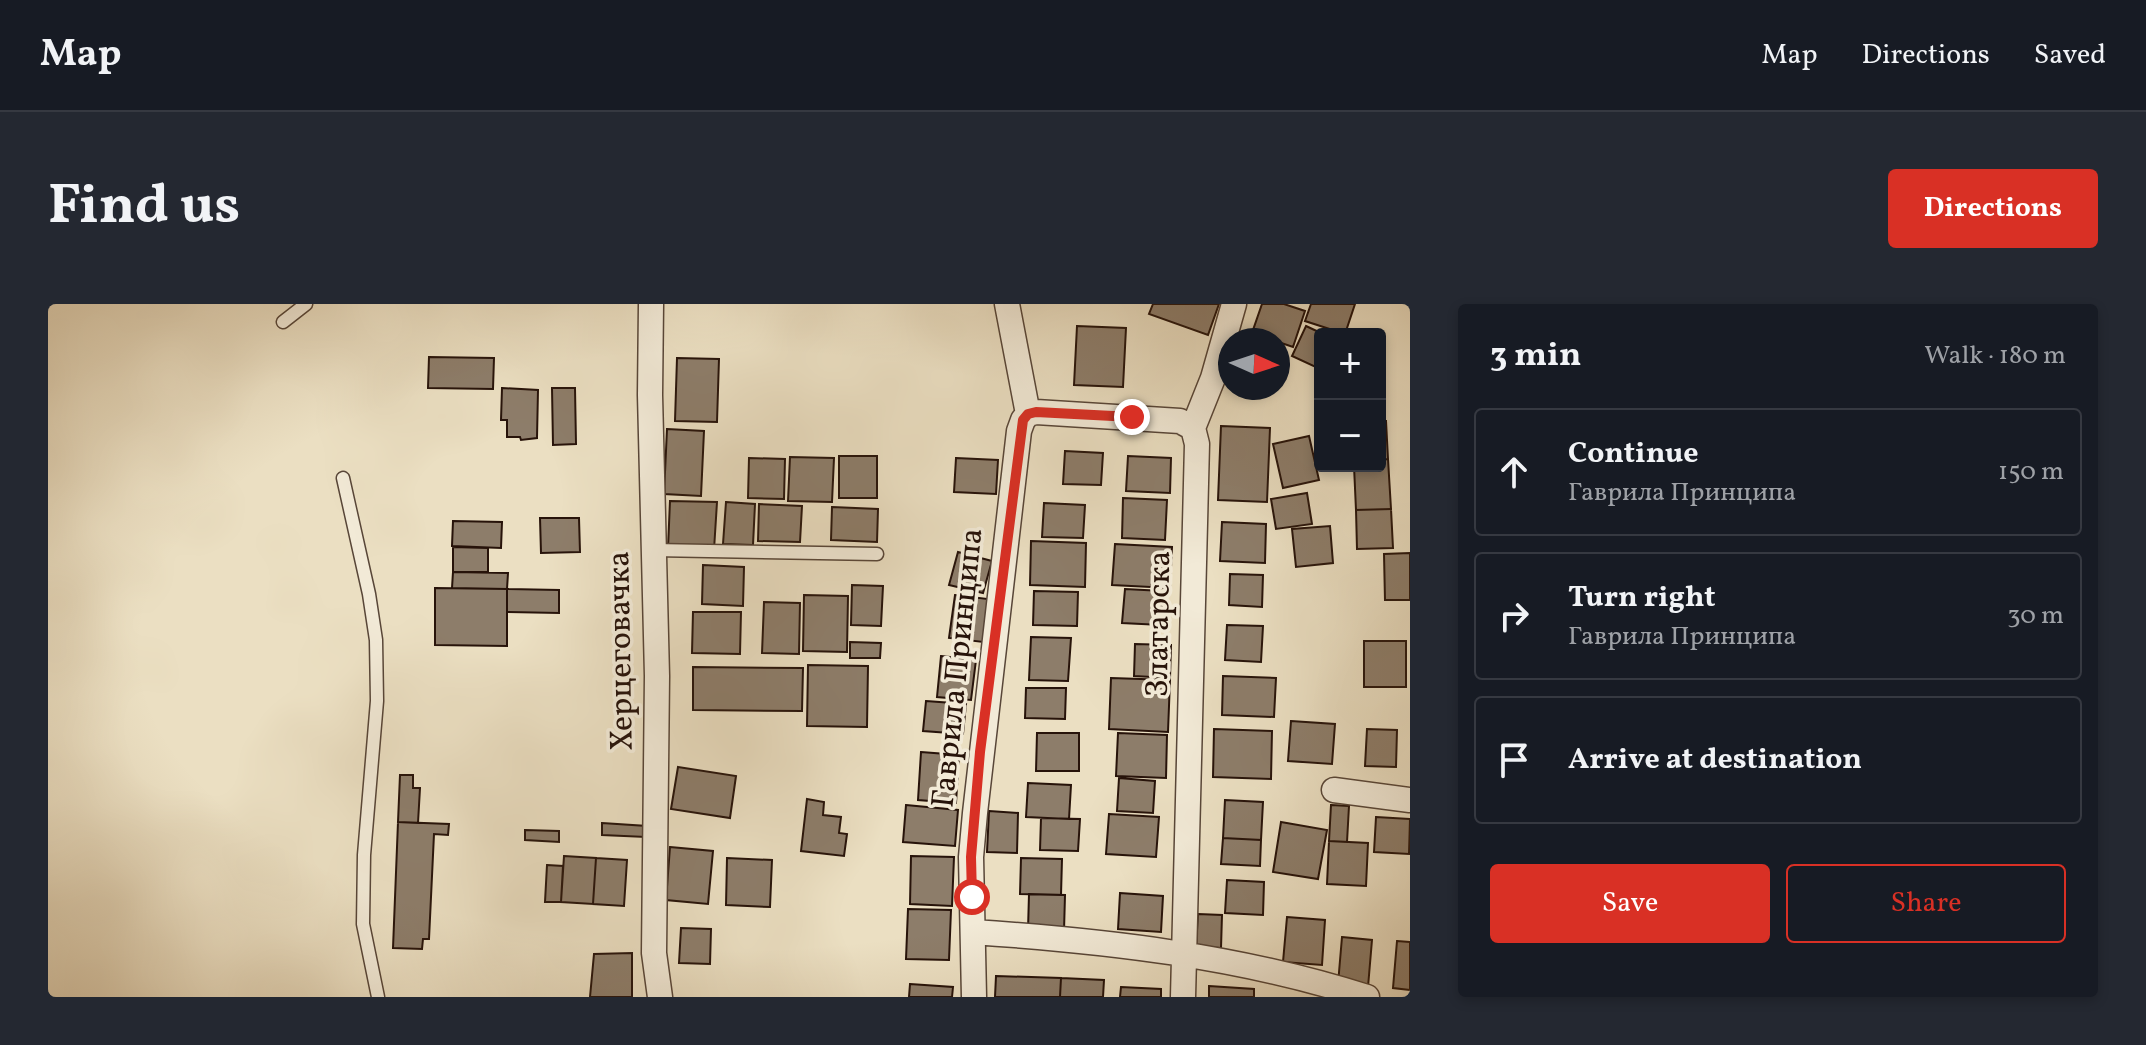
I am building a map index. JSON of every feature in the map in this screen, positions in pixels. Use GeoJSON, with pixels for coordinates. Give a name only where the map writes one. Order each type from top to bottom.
{"type":"FeatureCollection","features":[{"type":"Feature","properties":{"kind":"street","name":"Херцеговачка"},"geometry":{"type":"LineString","coordinates":[[651,304],[657,676],[654,953],[660,997]]}},
{"type":"Feature","properties":{"kind":"street","name":"Гаврила Принципа"},"geometry":{"type":"LineString","coordinates":[[974,997],[971,857],[980,752],[1019,431],[1028,414],[1007,304]]}},
{"type":"Feature","properties":{"kind":"street","name":"Златарска"},"geometry":{"type":"LineString","coordinates":[[1183,997],[1197,444],[1193,428],[1213,378],[1234,304]]}},
{"type":"Feature","properties":{"kind":"street"},"geometry":{"type":"LineString","coordinates":[[1028,414],[1180,421],[1193,428]]}},
{"type":"Feature","properties":{"kind":"street"},"geometry":{"type":"LineString","coordinates":[[1334,790],[1410,800]]}},
{"type":"Feature","properties":{"kind":"street"},"geometry":{"type":"LineString","coordinates":[[973,932],[1088,940],[1184,952],[1367,997]]}},
{"type":"Feature","properties":{"kind":"lane"},"geometry":{"type":"LineString","coordinates":[[283,322],[306,304]]}},
{"type":"Feature","properties":{"kind":"lane"},"geometry":{"type":"LineString","coordinates":[[343,478],[376,640],[377,701],[364,855],[363,924],[378,997]]}},
{"type":"Feature","properties":{"kind":"lane"},"geometry":{"type":"LineString","coordinates":[[653,550],[877,554]]}},
{"type":"Feature","properties":{"kind":"building"},"geometry":{"type":"Polygon","coordinates":[[[1153,304],[1219,304],[1208,335],[1149,314],[1153,304]]]}},
{"type":"Feature","properties":{"kind":"building"},"geometry":{"type":"Polygon","coordinates":[[[1262,304],[1284,304],[1305,311],[1293,347],[1290,346],[1290,328],[1254,328],[1262,304]]]}},
{"type":"Feature","properties":{"kind":"building"},"geometry":{"type":"Polygon","coordinates":[[[1311,304],[1355,304],[1347,328],[1327,328],[1305,321],[1311,304]]]}},
{"type":"Feature","properties":{"kind":"building"},"geometry":{"type":"Polygon","coordinates":[[[1077,326],[1126,328],[1123,387],[1074,385],[1077,326]]]}},
{"type":"Feature","properties":{"kind":"building"},"geometry":{"type":"Polygon","coordinates":[[[1306,326],[1314,330],[1314,366],[1292,356],[1306,326]]]}},
{"type":"Feature","properties":{"kind":"building"},"geometry":{"type":"Polygon","coordinates":[[[429,357],[494,358],[493,389],[428,388],[429,357]]]}},
{"type":"Feature","properties":{"kind":"building"},"geometry":{"type":"Polygon","coordinates":[[[677,358],[719,359],[717,422],[675,421],[677,358]]]}},
{"type":"Feature","properties":{"kind":"building"},"geometry":{"type":"Polygon","coordinates":[[[502,388],[538,390],[537,438],[521,440],[520,437],[507,437],[507,420],[501,420],[502,388]]]}},
{"type":"Feature","properties":{"kind":"building"},"geometry":{"type":"Polygon","coordinates":[[[552,388],[575,388],[576,444],[553,445],[552,388]]]}},
{"type":"Feature","properties":{"kind":"building"},"geometry":{"type":"Polygon","coordinates":[[[1221,426],[1270,428],[1267,502],[1218,500],[1221,426]]]}},
{"type":"Feature","properties":{"kind":"building"},"geometry":{"type":"Polygon","coordinates":[[[667,429],[704,431],[701,496],[664,494],[667,429]]]}},
{"type":"Feature","properties":{"kind":"building"},"geometry":{"type":"Polygon","coordinates":[[[1309,436],[1314,472],[1317,472],[1319,480],[1283,488],[1273,444],[1309,436]]]}},
{"type":"Feature","properties":{"kind":"building"},"geometry":{"type":"Polygon","coordinates":[[[1065,451],[1103,453],[1101,485],[1063,484],[1065,451]]]}},
{"type":"Feature","properties":{"kind":"building"},"geometry":{"type":"Polygon","coordinates":[[[839,456],[877,456],[877,498],[839,498],[839,456]]]}},
{"type":"Feature","properties":{"kind":"building"},"geometry":{"type":"Polygon","coordinates":[[[1128,456],[1171,458],[1170,493],[1126,491],[1128,456]]]}},
{"type":"Feature","properties":{"kind":"building"},"geometry":{"type":"Polygon","coordinates":[[[790,457],[834,458],[832,502],[788,501],[790,457]]]}},
{"type":"Feature","properties":{"kind":"building"},"geometry":{"type":"Polygon","coordinates":[[[749,458],[785,459],[784,499],[748,498],[749,458]]]}},
{"type":"Feature","properties":{"kind":"building"},"geometry":{"type":"Polygon","coordinates":[[[956,458],[998,460],[996,494],[954,492],[956,458]]]}},
{"type":"Feature","properties":{"kind":"building"},"geometry":{"type":"Polygon","coordinates":[[[1386,459],[1391,509],[1356,510],[1354,472],[1386,472],[1386,459]]]}},
{"type":"Feature","properties":{"kind":"building"},"geometry":{"type":"Polygon","coordinates":[[[1307,493],[1312,524],[1276,529],[1271,499],[1307,493]]]}},
{"type":"Feature","properties":{"kind":"building"},"geometry":{"type":"Polygon","coordinates":[[[1123,498],[1167,500],[1165,540],[1122,538],[1123,498]]]}},
{"type":"Feature","properties":{"kind":"building"},"geometry":{"type":"Polygon","coordinates":[[[670,501],[717,502],[714,550],[668,548],[670,501]]]}},
{"type":"Feature","properties":{"kind":"building"},"geometry":{"type":"Polygon","coordinates":[[[726,502],[755,504],[753,545],[723,544],[726,502]]]}},
{"type":"Feature","properties":{"kind":"building"},"geometry":{"type":"Polygon","coordinates":[[[1044,503],[1085,505],[1083,538],[1042,537],[1044,503]]]}},
{"type":"Feature","properties":{"kind":"building"},"geometry":{"type":"Polygon","coordinates":[[[759,504],[802,506],[800,542],[758,541],[759,504]]]}},
{"type":"Feature","properties":{"kind":"building"},"geometry":{"type":"Polygon","coordinates":[[[832,507],[878,509],[877,542],[831,540],[832,507]]]}},
{"type":"Feature","properties":{"kind":"building"},"geometry":{"type":"Polygon","coordinates":[[[1391,509],[1393,548],[1357,549],[1356,510],[1391,509]]]}},
{"type":"Feature","properties":{"kind":"building"},"geometry":{"type":"Polygon","coordinates":[[[540,518],[579,518],[580,552],[541,553],[540,518]]]}},
{"type":"Feature","properties":{"kind":"building"},"geometry":{"type":"Polygon","coordinates":[[[453,521],[502,522],[501,548],[452,546],[453,521]]]}},
{"type":"Feature","properties":{"kind":"building"},"geometry":{"type":"Polygon","coordinates":[[[1222,522],[1266,524],[1265,563],[1220,561],[1222,522]]]}},
{"type":"Feature","properties":{"kind":"building"},"geometry":{"type":"Polygon","coordinates":[[[1330,526],[1333,563],[1296,567],[1292,529],[1330,526]]]}},
{"type":"Feature","properties":{"kind":"building"},"geometry":{"type":"Polygon","coordinates":[[[1031,541],[1086,543],[1085,587],[1030,585],[1031,541]]]}},
{"type":"Feature","properties":{"kind":"building"},"geometry":{"type":"Polygon","coordinates":[[[1115,544],[1172,547],[1170,588],[1112,585],[1115,544]]]}},
{"type":"Feature","properties":{"kind":"building"},"geometry":{"type":"Polygon","coordinates":[[[453,547],[488,548],[488,572],[453,572],[453,547]]]}},
{"type":"Feature","properties":{"kind":"building"},"geometry":{"type":"Polygon","coordinates":[[[958,552],[992,561],[983,593],[949,585],[958,552]]]}},
{"type":"Feature","properties":{"kind":"building"},"geometry":{"type":"Polygon","coordinates":[[[1410,553],[1410,600],[1385,600],[1384,554],[1410,553]]]}},
{"type":"Feature","properties":{"kind":"building"},"geometry":{"type":"Polygon","coordinates":[[[703,565],[744,567],[743,606],[702,604],[703,565]]]}},
{"type":"Feature","properties":{"kind":"building"},"geometry":{"type":"Polygon","coordinates":[[[453,572],[508,573],[507,589],[452,588],[453,572]]]}},
{"type":"Feature","properties":{"kind":"building"},"geometry":{"type":"Polygon","coordinates":[[[1230,574],[1263,575],[1262,607],[1229,605],[1230,574]]]}},
{"type":"Feature","properties":{"kind":"building"},"geometry":{"type":"Polygon","coordinates":[[[852,585],[883,586],[881,626],[851,625],[852,585]]]}},
{"type":"Feature","properties":{"kind":"building"},"geometry":{"type":"Polygon","coordinates":[[[435,588],[507,589],[507,646],[435,645],[435,588]]]}},
{"type":"Feature","properties":{"kind":"building"},"geometry":{"type":"Polygon","coordinates":[[[507,589],[559,590],[559,613],[507,612],[507,589]]]}},
{"type":"Feature","properties":{"kind":"building"},"geometry":{"type":"Polygon","coordinates":[[[1125,589],[1163,591],[1161,625],[1122,623],[1125,589]]]}},
{"type":"Feature","properties":{"kind":"building"},"geometry":{"type":"Polygon","coordinates":[[[1034,591],[1078,592],[1077,626],[1033,625],[1034,591]]]}},
{"type":"Feature","properties":{"kind":"building"},"geometry":{"type":"Polygon","coordinates":[[[804,595],[848,596],[847,652],[803,651],[804,595]]]}},
{"type":"Feature","properties":{"kind":"building"},"geometry":{"type":"Polygon","coordinates":[[[955,595],[988,599],[983,642],[949,638],[955,595]]]}},
{"type":"Feature","properties":{"kind":"building"},"geometry":{"type":"Polygon","coordinates":[[[764,602],[800,603],[799,654],[762,653],[764,602]]]}},
{"type":"Feature","properties":{"kind":"building"},"geometry":{"type":"Polygon","coordinates":[[[693,612],[741,612],[740,654],[692,653],[693,612]]]}},
{"type":"Feature","properties":{"kind":"building"},"geometry":{"type":"Polygon","coordinates":[[[1227,625],[1263,626],[1261,662],[1225,660],[1227,625]]]}},
{"type":"Feature","properties":{"kind":"building"},"geometry":{"type":"Polygon","coordinates":[[[1031,637],[1071,638],[1068,681],[1029,680],[1031,637]]]}},
{"type":"Feature","properties":{"kind":"building"},"geometry":{"type":"Polygon","coordinates":[[[1364,641],[1406,641],[1406,687],[1364,687],[1364,641]]]}},
{"type":"Feature","properties":{"kind":"building"},"geometry":{"type":"Polygon","coordinates":[[[850,642],[881,643],[880,658],[850,658],[850,642]]]}},
{"type":"Feature","properties":{"kind":"building"},"geometry":{"type":"Polygon","coordinates":[[[1135,644],[1171,645],[1170,678],[1134,676],[1135,644]]]}},
{"type":"Feature","properties":{"kind":"building"},"geometry":{"type":"Polygon","coordinates":[[[941,656],[976,660],[971,700],[937,697],[941,656]]]}},
{"type":"Feature","properties":{"kind":"building"},"geometry":{"type":"Polygon","coordinates":[[[808,665],[868,666],[867,727],[807,726],[808,665]]]}},
{"type":"Feature","properties":{"kind":"building"},"geometry":{"type":"Polygon","coordinates":[[[693,667],[803,668],[802,711],[693,710],[693,667]]]}},
{"type":"Feature","properties":{"kind":"building"},"geometry":{"type":"Polygon","coordinates":[[[1223,676],[1276,678],[1274,717],[1222,715],[1223,676]]]}},
{"type":"Feature","properties":{"kind":"building"},"geometry":{"type":"Polygon","coordinates":[[[1111,678],[1170,680],[1168,732],[1109,729],[1111,678]]]}},
{"type":"Feature","properties":{"kind":"building"},"geometry":{"type":"Polygon","coordinates":[[[1026,688],[1066,688],[1065,719],[1025,718],[1026,688]]]}},
{"type":"Feature","properties":{"kind":"building"},"geometry":{"type":"Polygon","coordinates":[[[926,701],[966,704],[963,734],[923,731],[926,701]]]}},
{"type":"Feature","properties":{"kind":"building"},"geometry":{"type":"Polygon","coordinates":[[[1291,721],[1335,724],[1332,764],[1288,761],[1291,721]]]}},
{"type":"Feature","properties":{"kind":"building"},"geometry":{"type":"Polygon","coordinates":[[[1214,729],[1272,731],[1271,779],[1213,777],[1214,729]]]}},
{"type":"Feature","properties":{"kind":"building"},"geometry":{"type":"Polygon","coordinates":[[[1367,729],[1397,730],[1396,767],[1365,766],[1367,729]]]}},
{"type":"Feature","properties":{"kind":"building"},"geometry":{"type":"Polygon","coordinates":[[[1037,733],[1079,733],[1079,771],[1036,771],[1037,733]]]}},
{"type":"Feature","properties":{"kind":"building"},"geometry":{"type":"Polygon","coordinates":[[[1118,733],[1167,735],[1166,778],[1116,776],[1118,733]]]}},
{"type":"Feature","properties":{"kind":"building"},"geometry":{"type":"Polygon","coordinates":[[[921,752],[959,755],[956,803],[918,800],[921,752]]]}},
{"type":"Feature","properties":{"kind":"building"},"geometry":{"type":"Polygon","coordinates":[[[678,767],[736,776],[730,818],[671,809],[678,767]]]}},
{"type":"Feature","properties":{"kind":"building"},"geometry":{"type":"Polygon","coordinates":[[[400,775],[413,775],[413,788],[420,788],[418,823],[398,822],[400,775]]]}},
{"type":"Feature","properties":{"kind":"building"},"geometry":{"type":"Polygon","coordinates":[[[1119,778],[1155,781],[1153,813],[1117,811],[1119,778]]]}},
{"type":"Feature","properties":{"kind":"building"},"geometry":{"type":"Polygon","coordinates":[[[1028,783],[1071,785],[1069,819],[1026,817],[1028,783]]]}},
{"type":"Feature","properties":{"kind":"building"},"geometry":{"type":"Polygon","coordinates":[[[807,799],[824,802],[823,815],[841,817],[839,833],[847,834],[844,856],[801,851],[807,799]]]}},
{"type":"Feature","properties":{"kind":"building"},"geometry":{"type":"Polygon","coordinates":[[[1225,800],[1263,802],[1261,840],[1223,838],[1225,800]]]}},
{"type":"Feature","properties":{"kind":"building"},"geometry":{"type":"Polygon","coordinates":[[[906,805],[958,810],[955,846],[903,842],[906,805]]]}},
{"type":"Feature","properties":{"kind":"building"},"geometry":{"type":"Polygon","coordinates":[[[1331,805],[1349,806],[1347,842],[1329,841],[1331,805]]]}},
{"type":"Feature","properties":{"kind":"building"},"geometry":{"type":"Polygon","coordinates":[[[989,811],[1018,813],[1017,853],[987,852],[989,811]]]}},
{"type":"Feature","properties":{"kind":"building"},"geometry":{"type":"Polygon","coordinates":[[[1109,814],[1159,817],[1156,857],[1106,854],[1109,814]]]}},
{"type":"Feature","properties":{"kind":"building"},"geometry":{"type":"Polygon","coordinates":[[[1376,817],[1410,819],[1409,854],[1374,852],[1376,817]]]}},
{"type":"Feature","properties":{"kind":"building"},"geometry":{"type":"Polygon","coordinates":[[[1041,818],[1080,819],[1078,851],[1040,850],[1041,818]]]}},
{"type":"Feature","properties":{"kind":"building"},"geometry":{"type":"Polygon","coordinates":[[[398,822],[449,824],[448,835],[434,834],[429,939],[423,939],[422,949],[393,948],[398,822]]]}},
{"type":"Feature","properties":{"kind":"building"},"geometry":{"type":"Polygon","coordinates":[[[1281,822],[1327,830],[1318,879],[1273,872],[1281,822]]]}},
{"type":"Feature","properties":{"kind":"building"},"geometry":{"type":"Polygon","coordinates":[[[602,823],[647,826],[646,837],[602,835],[602,823]]]}},
{"type":"Feature","properties":{"kind":"building"},"geometry":{"type":"Polygon","coordinates":[[[525,830],[559,831],[559,842],[525,840],[525,830]]]}},
{"type":"Feature","properties":{"kind":"building"},"geometry":{"type":"Polygon","coordinates":[[[1223,838],[1261,840],[1260,866],[1221,864],[1223,838]]]}},
{"type":"Feature","properties":{"kind":"building"},"geometry":{"type":"Polygon","coordinates":[[[1329,841],[1368,843],[1366,886],[1327,884],[1329,841]]]}},
{"type":"Feature","properties":{"kind":"building"},"geometry":{"type":"Polygon","coordinates":[[[670,847],[713,851],[708,904],[666,900],[670,847]]]}},
{"type":"Feature","properties":{"kind":"building"},"geometry":{"type":"Polygon","coordinates":[[[564,856],[596,858],[593,904],[561,902],[564,856]]]}},
{"type":"Feature","properties":{"kind":"building"},"geometry":{"type":"Polygon","coordinates":[[[911,856],[954,857],[952,906],[910,904],[911,856]]]}},
{"type":"Feature","properties":{"kind":"building"},"geometry":{"type":"Polygon","coordinates":[[[596,858],[627,860],[624,906],[593,904],[596,858]]]}},
{"type":"Feature","properties":{"kind":"building"},"geometry":{"type":"Polygon","coordinates":[[[727,858],[772,860],[770,907],[726,905],[727,858]]]}},
{"type":"Feature","properties":{"kind":"building"},"geometry":{"type":"Polygon","coordinates":[[[1021,858],[1062,859],[1061,895],[1020,894],[1021,858]]]}},
{"type":"Feature","properties":{"kind":"building"},"geometry":{"type":"Polygon","coordinates":[[[547,865],[563,866],[561,902],[545,902],[547,865]]]}},
{"type":"Feature","properties":{"kind":"building"},"geometry":{"type":"Polygon","coordinates":[[[1227,880],[1264,882],[1263,915],[1225,913],[1227,880]]]}},
{"type":"Feature","properties":{"kind":"building"},"geometry":{"type":"Polygon","coordinates":[[[1120,893],[1163,896],[1161,932],[1118,929],[1120,893]]]}},
{"type":"Feature","properties":{"kind":"building"},"geometry":{"type":"Polygon","coordinates":[[[1029,894],[1065,895],[1064,931],[1028,930],[1029,894]]]}},
{"type":"Feature","properties":{"kind":"building"},"geometry":{"type":"Polygon","coordinates":[[[908,909],[951,910],[949,960],[906,959],[908,909]]]}},
{"type":"Feature","properties":{"kind":"building"},"geometry":{"type":"Polygon","coordinates":[[[1198,914],[1222,915],[1221,948],[1196,947],[1198,914]]]}},
{"type":"Feature","properties":{"kind":"building"},"geometry":{"type":"Polygon","coordinates":[[[1287,917],[1325,920],[1322,965],[1283,962],[1287,917]]]}},
{"type":"Feature","properties":{"kind":"building"},"geometry":{"type":"Polygon","coordinates":[[[681,928],[711,929],[710,964],[679,963],[681,928]]]}},
{"type":"Feature","properties":{"kind":"building"},"geometry":{"type":"Polygon","coordinates":[[[1342,937],[1372,940],[1368,987],[1338,984],[1342,937]]]}},
{"type":"Feature","properties":{"kind":"building"},"geometry":{"type":"Polygon","coordinates":[[[1397,941],[1410,942],[1410,990],[1393,988],[1397,941]]]}},
{"type":"Feature","properties":{"kind":"building"},"geometry":{"type":"Polygon","coordinates":[[[632,953],[632,997],[590,997],[594,954],[632,953]]]}},
{"type":"Feature","properties":{"kind":"building"},"geometry":{"type":"Polygon","coordinates":[[[996,976],[1061,978],[1060,997],[995,997],[996,976]]]}},
{"type":"Feature","properties":{"kind":"building"},"geometry":{"type":"Polygon","coordinates":[[[1061,978],[1104,980],[1103,997],[1060,997],[1061,978]]]}},
{"type":"Feature","properties":{"kind":"building"},"geometry":{"type":"Polygon","coordinates":[[[910,984],[953,987],[952,997],[909,997],[910,984]]]}},
{"type":"Feature","properties":{"kind":"building"},"geometry":{"type":"Polygon","coordinates":[[[1209,986],[1254,989],[1254,997],[1209,997],[1209,986]]]}},
{"type":"Feature","properties":{"kind":"building"},"geometry":{"type":"Polygon","coordinates":[[[1121,987],[1161,989],[1161,997],[1120,997],[1121,987]]]}},
{"type":"Feature","properties":{"kind":"route"},"geometry":{"type":"LineString","coordinates":[[972,897],[971,857],[980,752],[1019,431],[1028,414],[1036,412],[1132,417]]}}]}
